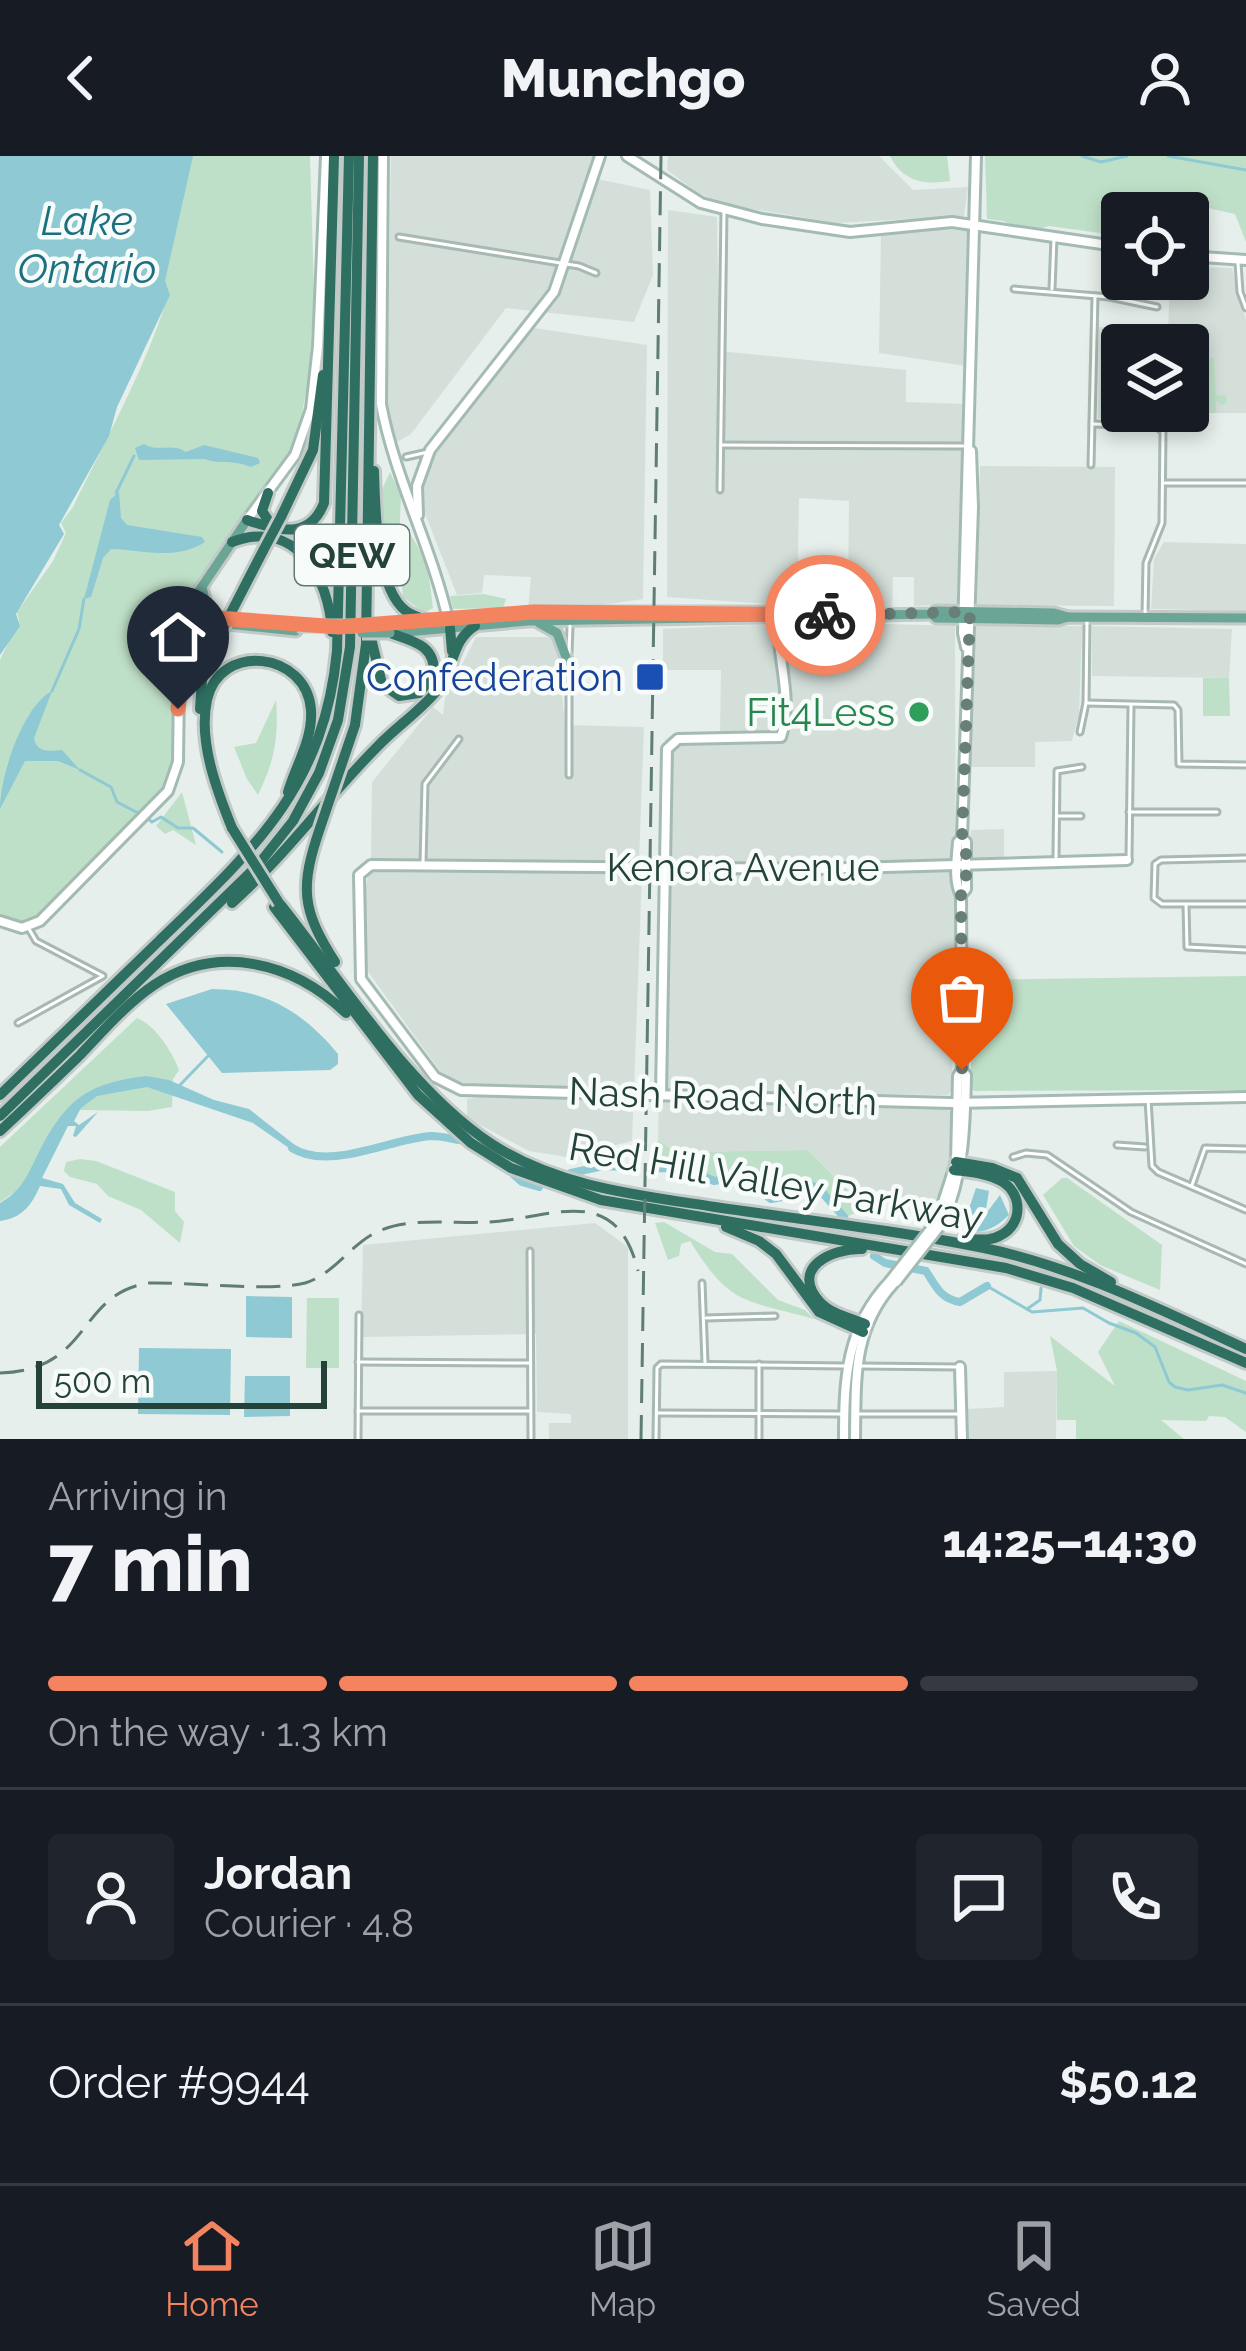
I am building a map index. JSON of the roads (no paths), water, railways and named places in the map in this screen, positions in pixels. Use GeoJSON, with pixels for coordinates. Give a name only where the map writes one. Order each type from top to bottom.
{"type":"FeatureCollection","features":[{"type":"Feature","properties":{"kind":"highway"},"geometry":{"type":"LineString","coordinates":[[268,493],[262,511],[290,532],[314,522],[324,503],[330,156]]}},
{"type":"Feature","properties":{"kind":"highway","name":"QEW"},"geometry":{"type":"LineString","coordinates":[[0,1095],[226,875],[283,810],[315,747],[335,671],[349,156]]}},
{"type":"Feature","properties":{"kind":"highway","name":"QEW"},"geometry":{"type":"LineString","coordinates":[[0,1116],[258,865],[293,821],[319,773],[338,720],[350,647],[359,156]]}},
{"type":"Feature","properties":{"kind":"highway"},"geometry":{"type":"LineString","coordinates":[[350,992],[313,924],[305,875],[355,725],[363,686],[374,156]]}},
{"type":"Feature","properties":{"kind":"highway"},"geometry":{"type":"LineString","coordinates":[[330,331],[318,434],[300,483],[218,638],[202,680],[200,728],[206,771],[230,831],[374,1040]]}},
{"type":"Feature","properties":{"kind":"highway"},"geometry":{"type":"LineString","coordinates":[[368,400],[377,528],[389,586],[402,609],[434,626]]}},
{"type":"Feature","properties":{"kind":"highway"},"geometry":{"type":"LineString","coordinates":[[246,521],[278,523]]}},
{"type":"Feature","properties":{"kind":"highway"},"geometry":{"type":"LineString","coordinates":[[246,521],[263,535],[298,551],[316,570],[331,616],[335,671]]}},
{"type":"Feature","properties":{"kind":"highway"},"geometry":{"type":"LineString","coordinates":[[232,542],[263,535]]}},
{"type":"Feature","properties":{"kind":"highway"},"geometry":{"type":"LineString","coordinates":[[367,617],[382,684],[399,696],[419,693],[434,674],[431,654],[390,630]]}},
{"type":"Feature","properties":{"kind":"highway"},"geometry":{"type":"LineString","coordinates":[[449,624],[452,660]]}},
{"type":"Feature","properties":{"kind":"highway"},"geometry":{"type":"LineString","coordinates":[[212,911],[232,902],[269,869],[376,747],[439,688],[462,635],[475,626]]}},
{"type":"Feature","properties":{"kind":"highway"},"geometry":{"type":"LineString","coordinates":[[230,831],[213,771],[206,712],[215,682],[242,662],[267,661],[288,669],[308,696],[310,725],[283,810]]}},
{"type":"Feature","properties":{"kind":"highway"},"geometry":{"type":"LineString","coordinates":[[277,905],[350,992]]}},
{"type":"Feature","properties":{"kind":"highway"},"geometry":{"type":"LineString","coordinates":[[0,1131],[136,999],[171,976],[207,964],[251,962],[301,978],[374,1040]]}},
{"type":"Feature","properties":{"kind":"highway","name":"Red Hill Valley Parkway"},"geometry":{"type":"LineString","coordinates":[[350,992],[444,1114]]}},
{"type":"Feature","properties":{"kind":"highway","name":"Red Hill Valley Parkway"},"geometry":{"type":"LineString","coordinates":[[374,1040],[444,1114],[511,1168],[712,1220],[1006,1268],[1073,1288],[1246,1364]]}},
{"type":"Feature","properties":{"kind":"highway"},"geometry":{"type":"LineString","coordinates":[[936,1240],[992,1239],[1011,1228],[1017,1218],[1016,1198],[1006,1184],[958,1166]]}},
{"type":"Feature","properties":{"kind":"highway"},"geometry":{"type":"LineString","coordinates":[[958,1166],[1017,1178],[1058,1244],[1127,1295]]}},
{"type":"Feature","properties":{"kind":"highway","name":"Red Hill Valley Parkway"},"geometry":{"type":"LineString","coordinates":[[582,1190],[936,1240],[1021,1257],[1127,1295],[1246,1348]]}},
{"type":"Feature","properties":{"kind":"highway"},"geometry":{"type":"LineString","coordinates":[[712,1220],[759,1241],[783,1263],[813,1307],[861,1327]]}},
{"type":"Feature","properties":{"kind":"highway"},"geometry":{"type":"LineString","coordinates":[[861,1327],[819,1300],[812,1281],[814,1267],[824,1255],[838,1250],[895,1249]]}},
{"type":"Feature","properties":{"kind":"main road"},"geometry":{"type":"LineString","coordinates":[[190,618],[202,586],[246,521]]}},
{"type":"Feature","properties":{"kind":"main road"},"geometry":{"type":"LineString","coordinates":[[202,586],[208,613],[222,619]]}},
{"type":"Feature","properties":{"kind":"main road"},"geometry":{"type":"LineString","coordinates":[[190,618],[297,629],[390,630],[570,616],[767,612],[1245,619]]}},
{"type":"Feature","properties":{"kind":"main road"},"geometry":{"type":"LineString","coordinates":[[449,624],[475,626],[570,616]]}},
{"type":"Feature","properties":{"kind":"main road"},"geometry":{"type":"LineString","coordinates":[[190,618],[297,629]]}},
{"type":"Feature","properties":{"kind":"main road"},"geometry":{"type":"LineString","coordinates":[[528,621],[556,633],[569,665]]}},
{"type":"Feature","properties":{"kind":"street"},"geometry":{"type":"LineString","coordinates":[[246,521],[303,441],[311,409],[330,156]]}},
{"type":"Feature","properties":{"kind":"street"},"geometry":{"type":"LineString","coordinates":[[383,156],[381,404],[449,624]]}},
{"type":"Feature","properties":{"kind":"street"},"geometry":{"type":"LineString","coordinates":[[422,535],[417,486],[430,450],[554,292],[600,156]]}},
{"type":"Feature","properties":{"kind":"street"},"geometry":{"type":"LineString","coordinates":[[627,156],[724,212],[838,231],[945,222],[1101,244]]}},
{"type":"Feature","properties":{"kind":"street"},"geometry":{"type":"LineString","coordinates":[[844,1439],[844,1414],[861,1327],[892,1282],[929,1244],[958,1166],[976,156]]}},
{"type":"Feature","properties":{"kind":"street"},"geometry":{"type":"LineString","coordinates":[[719,490],[724,212]]}},
{"type":"Feature","properties":{"kind":"street"},"geometry":{"type":"LineString","coordinates":[[1052,291],[1054,236]]}},
{"type":"Feature","properties":{"kind":"street"},"geometry":{"type":"LineString","coordinates":[[399,237],[596,273]]}},
{"type":"Feature","properties":{"kind":"street"},"geometry":{"type":"LineString","coordinates":[[1209,258],[1242,260],[1238,284],[1246,308]]}},
{"type":"Feature","properties":{"kind":"street"},"geometry":{"type":"LineString","coordinates":[[1014,289],[1157,307]]}},
{"type":"Feature","properties":{"kind":"street"},"geometry":{"type":"LineString","coordinates":[[1091,465],[1095,296]]}},
{"type":"Feature","properties":{"kind":"street"},"geometry":{"type":"LineString","coordinates":[[1092,424],[1160,427],[1161,528],[1146,563],[1145,619]]}},
{"type":"Feature","properties":{"kind":"street"},"geometry":{"type":"LineString","coordinates":[[719,445],[970,446]]}},
{"type":"Feature","properties":{"kind":"street"},"geometry":{"type":"LineString","coordinates":[[406,457],[430,450]]}},
{"type":"Feature","properties":{"kind":"street"},"geometry":{"type":"LineString","coordinates":[[1163,483],[1246,483]]}},
{"type":"Feature","properties":{"kind":"street"},"geometry":{"type":"LineString","coordinates":[[661,1094],[669,745],[682,739],[781,737],[784,676],[777,643],[778,615]]}},
{"type":"Feature","properties":{"kind":"street"},"geometry":{"type":"LineString","coordinates":[[569,775],[570,616]]}},
{"type":"Feature","properties":{"kind":"street"},"geometry":{"type":"LineString","coordinates":[[0,921],[15,928],[40,921],[168,791],[178,762],[179,683],[190,618]]}},
{"type":"Feature","properties":{"kind":"street"},"geometry":{"type":"LineString","coordinates":[[1080,732],[1086,703],[1087,618]]}},
{"type":"Feature","properties":{"kind":"street"},"geometry":{"type":"LineString","coordinates":[[1086,703],[1177,707],[1179,764],[1246,765]]}},
{"type":"Feature","properties":{"kind":"street"},"geometry":{"type":"LineString","coordinates":[[1127,860],[1131,704]]}},
{"type":"Feature","properties":{"kind":"street"},"geometry":{"type":"LineString","coordinates":[[423,866],[425,784],[459,739]]}},
{"type":"Feature","properties":{"kind":"street"},"geometry":{"type":"LineString","coordinates":[[1056,864],[1057,771],[1082,767]]}},
{"type":"Feature","properties":{"kind":"street"},"geometry":{"type":"LineString","coordinates":[[1129,812],[1217,812]]}},
{"type":"Feature","properties":{"kind":"street"},"geometry":{"type":"LineString","coordinates":[[1056,816],[1081,816]]}},
{"type":"Feature","properties":{"kind":"street"},"geometry":{"type":"LineString","coordinates":[[1246,858],[1156,862],[1157,902],[1246,904]]}},
{"type":"Feature","properties":{"kind":"street","name":"Kenora Avenue"},"geometry":{"type":"LineString","coordinates":[[360,871],[371,865],[664,868],[1127,860]]}},
{"type":"Feature","properties":{"kind":"street","name":"Nash Road North"},"geometry":{"type":"LineString","coordinates":[[360,871],[362,979],[435,1077],[461,1090],[962,1102],[1246,1097]]}},
{"type":"Feature","properties":{"kind":"street"},"geometry":{"type":"LineString","coordinates":[[1186,904],[1187,947],[1246,950]]}},
{"type":"Feature","properties":{"kind":"street"},"geometry":{"type":"LineString","coordinates":[[18,1023],[104,976],[36,941],[28,927]]}},
{"type":"Feature","properties":{"kind":"street"},"geometry":{"type":"LineString","coordinates":[[1148,1100],[1152,1166],[1246,1210]]}},
{"type":"Feature","properties":{"kind":"street"},"geometry":{"type":"LineString","coordinates":[[1117,1144],[1148,1147]]}},
{"type":"Feature","properties":{"kind":"street"},"geometry":{"type":"LineString","coordinates":[[1192,1185],[1205,1148],[1246,1149]]}},
{"type":"Feature","properties":{"kind":"street"},"geometry":{"type":"LineString","coordinates":[[1013,1157],[1047,1155],[1131,1212],[1243,1262],[1246,1250]]}},
{"type":"Feature","properties":{"kind":"street"},"geometry":{"type":"LineString","coordinates":[[530,1251],[531,1439]]}},
{"type":"Feature","properties":{"kind":"street"},"geometry":{"type":"LineString","coordinates":[[702,1283],[705,1363]]}},
{"type":"Feature","properties":{"kind":"street"},"geometry":{"type":"LineString","coordinates":[[358,1315],[358,1439]]}},
{"type":"Feature","properties":{"kind":"street"},"geometry":{"type":"LineString","coordinates":[[704,1318],[776,1316]]}},
{"type":"Feature","properties":{"kind":"street"},"geometry":{"type":"LineString","coordinates":[[358,1362],[531,1363]]}},
{"type":"Feature","properties":{"kind":"street"},"geometry":{"type":"LineString","coordinates":[[656,1439],[658,1365],[705,1363],[852,1369],[866,1364],[960,1367],[962,1439]]}},
{"type":"Feature","properties":{"kind":"street"},"geometry":{"type":"LineString","coordinates":[[759,1364],[759,1439]]}},
{"type":"Feature","properties":{"kind":"street"},"geometry":{"type":"LineString","coordinates":[[852,1369],[857,1388],[855,1437]]}},
{"type":"Feature","properties":{"kind":"street"},"geometry":{"type":"LineString","coordinates":[[844,1414],[857,1388]]}},
{"type":"Feature","properties":{"kind":"street"},"geometry":{"type":"LineString","coordinates":[[358,1411],[531,1411]]}},
{"type":"Feature","properties":{"kind":"street"},"geometry":{"type":"LineString","coordinates":[[656,1413],[844,1414],[850,1418],[855,1437]]}},
{"type":"Feature","properties":{"kind":"street"},"geometry":{"type":"LineString","coordinates":[[856,1414],[962,1414]]}},
{"type":"Feature","properties":{"kind":"water","name":"Lake Ontario"},"geometry":{"type":"Polygon","coordinates":[[[0,156],[193,156],[165,281],[170,295],[117,407],[109,436],[59,525],[64,534],[16,614],[20,626],[0,655],[0,156]]]}},
{"type":"Feature","properties":{"kind":"water"},"geometry":{"type":"Polygon","coordinates":[[[144,444],[186,452],[204,445],[258,458],[260,463],[251,467],[205,459],[139,460],[135,448],[144,444]]]}},
{"type":"Feature","properties":{"kind":"water"},"geometry":{"type":"Polygon","coordinates":[[[119,492],[121,518],[127,525],[202,537],[205,542],[171,553],[111,549],[103,558],[91,597],[84,599],[110,500],[119,492]]]}},
{"type":"Feature","properties":{"kind":"water"},"geometry":{"type":"Polygon","coordinates":[[[52,691],[35,743],[44,750],[62,750],[80,770],[58,761],[25,761],[0,809],[4,779],[22,727],[52,691]]]}},
{"type":"Feature","properties":{"kind":"water"},"geometry":{"type":"Polygon","coordinates":[[[212,989],[250,993],[282,1006],[325,1039],[338,1054],[338,1064],[330,1070],[222,1073],[166,1004],[212,989]]]}},
{"type":"Feature","properties":{"kind":"water"},"geometry":{"type":"Polygon","coordinates":[[[146,1076],[249,1109],[300,1149],[299,1155],[253,1123],[147,1087],[97,1096],[81,1108],[74,1121],[79,1125],[98,1112],[76,1137],[76,1126],[68,1126],[42,1178],[63,1184],[75,1203],[102,1219],[100,1223],[69,1205],[61,1189],[40,1186],[26,1209],[0,1221],[0,1203],[20,1186],[70,1106],[109,1083],[146,1076]]]}},
{"type":"Feature","properties":{"kind":"water"},"geometry":{"type":"Polygon","coordinates":[[[976,1188],[989,1191],[985,1215],[1000,1195],[1009,1215],[981,1231],[963,1226],[976,1188]]]}},
{"type":"Feature","properties":{"kind":"water"},"geometry":{"type":"Polygon","coordinates":[[[246,1296],[292,1297],[292,1338],[246,1337],[246,1296]]]}},
{"type":"Feature","properties":{"kind":"water"},"geometry":{"type":"Polygon","coordinates":[[[139,1348],[231,1349],[230,1415],[138,1414],[139,1348]]]}},
{"type":"Feature","properties":{"kind":"water"},"geometry":{"type":"Polygon","coordinates":[[[245,1376],[290,1376],[290,1416],[244,1417],[245,1376]]]}},
{"type":"Feature","properties":{"kind":"waterway"},"geometry":{"type":"LineString","coordinates":[[1082,156],[1101,162],[1127,156]]}},
{"type":"Feature","properties":{"kind":"waterway"},"geometry":{"type":"LineString","coordinates":[[1168,156],[1246,170]]}},
{"type":"Feature","properties":{"kind":"waterway"},"geometry":{"type":"LineString","coordinates":[[116,493],[134,456]]}},
{"type":"Feature","properties":{"kind":"waterway"},"geometry":{"type":"LineString","coordinates":[[52,691],[79,629],[84,599]]}},
{"type":"Feature","properties":{"kind":"waterway"},"geometry":{"type":"LineString","coordinates":[[80,770],[111,787],[117,802],[138,813]]}},
{"type":"Feature","properties":{"kind":"waterway"},"geometry":{"type":"LineString","coordinates":[[147,818],[152,822],[161,817],[178,828],[193,828],[222,852]]}},
{"type":"Feature","properties":{"kind":"waterway"},"geometry":{"type":"LineString","coordinates":[[180,1085],[208,1056]]}},
{"type":"Feature","properties":{"kind":"waterway"},"geometry":{"type":"LineString","coordinates":[[292,1148],[324,1157],[432,1136],[470,1141]]}},
{"type":"Feature","properties":{"kind":"waterway"},"geometry":{"type":"LineString","coordinates":[[511,1164],[522,1182],[539,1187]]}},
{"type":"Feature","properties":{"kind":"waterway"},"geometry":{"type":"LineString","coordinates":[[571,1173],[627,1167]]}},
{"type":"Feature","properties":{"kind":"waterway"},"geometry":{"type":"LineString","coordinates":[[653,1168],[687,1169],[714,1181],[741,1176],[771,1199],[809,1184],[844,1217]]}},
{"type":"Feature","properties":{"kind":"waterway"},"geometry":{"type":"LineString","coordinates":[[874,1256],[885,1263],[926,1271],[940,1291],[960,1302],[987,1286]]}},
{"type":"Feature","properties":{"kind":"waterway"},"geometry":{"type":"LineString","coordinates":[[987,1286],[1032,1312],[1083,1308],[1136,1333],[1155,1347],[1175,1387],[1222,1385],[1246,1393]]}},
{"type":"Feature","properties":{"kind":"waterway"},"geometry":{"type":"LineString","coordinates":[[1027,1309],[1040,1300],[1041,1288]]}},
{"type":"Feature","properties":{"kind":"railway"},"geometry":{"type":"LineString","coordinates":[[641,1439],[661,156]]}},
{"type":"Feature","properties":{"kind":"railway"},"geometry":{"type":"LineString","coordinates":[[0,1373],[30,1369],[52,1359],[108,1301],[125,1290],[149,1283],[251,1287],[305,1283],[325,1273],[369,1236],[405,1224],[488,1222],[578,1211],[614,1225],[628,1243],[638,1271]]}},
{"type":"Feature","properties":{"kind":"place","name":"Confederation"},"geometry":{"type":"Point","coordinates":[650,677]}},
{"type":"Feature","properties":{"kind":"place","name":"Fit4Less"},"geometry":{"type":"Point","coordinates":[919,712]}}]}
